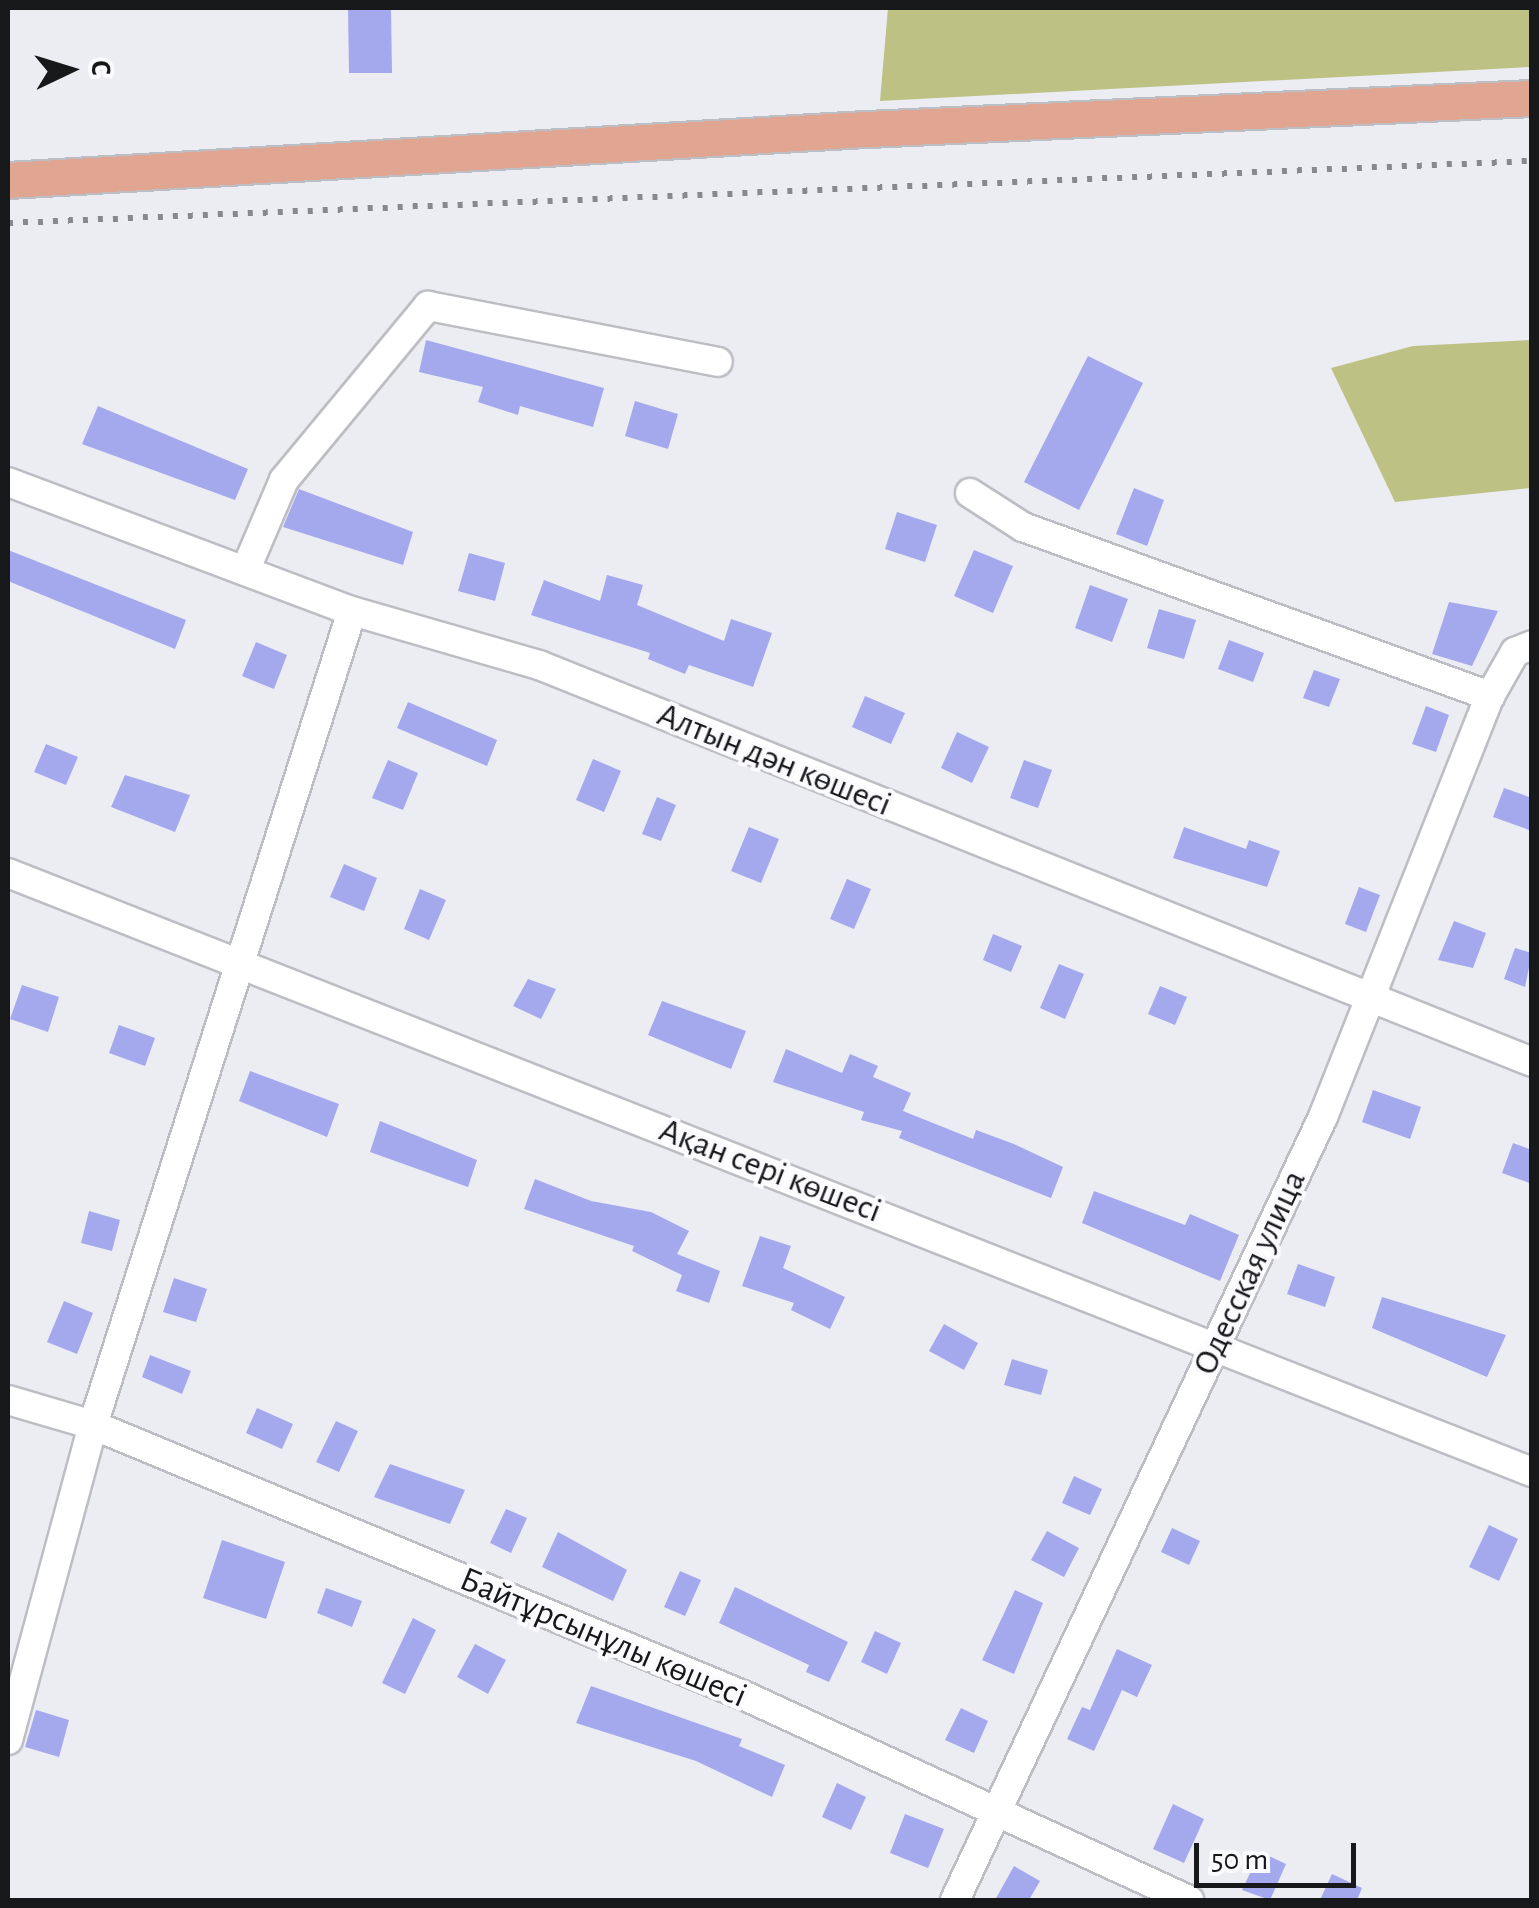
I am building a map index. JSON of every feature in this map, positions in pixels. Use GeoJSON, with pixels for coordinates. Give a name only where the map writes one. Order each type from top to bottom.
{"type":"FeatureCollection","features":[{"type":"Feature","properties":{"kind":"main road"},"geometry":{"type":"LineString","coordinates":[[8,180],[846,130],[1532,98]]}},
{"type":"Feature","properties":{"kind":"street"},"geometry":{"type":"LineString","coordinates":[[246,571],[284,480],[428,306],[718,362]]}},
{"type":"Feature","properties":{"kind":"street","name":"Алтын дән көшесі"},"geometry":{"type":"LineString","coordinates":[[8,482],[352,612],[539,665],[1532,1062]]}},
{"type":"Feature","properties":{"kind":"street"},"geometry":{"type":"LineString","coordinates":[[970,493],[1023,527],[1490,696]]}},
{"type":"Feature","properties":{"kind":"street"},"geometry":{"type":"LineString","coordinates":[[8,1740],[93,1425],[235,962],[352,612]]}},
{"type":"Feature","properties":{"kind":"street","name":"Одесская улица"},"geometry":{"type":"LineString","coordinates":[[955,1900],[1216,1347],[1375,998],[1490,696],[1515,652],[1532,645]]}},
{"type":"Feature","properties":{"kind":"street","name":"Ақан сері көшесі"},"geometry":{"type":"LineString","coordinates":[[8,873],[1532,1472]]}},
{"type":"Feature","properties":{"kind":"street","name":"Байтұрсынұлы көшесі"},"geometry":{"type":"LineString","coordinates":[[8,1400],[93,1425],[745,1696],[1189,1900]]}},
{"type":"Feature","properties":{"kind":"green space"},"geometry":{"type":"Polygon","coordinates":[[[888,8],[1531,8],[1531,67],[880,101],[888,8]]]}},
{"type":"Feature","properties":{"kind":"green space"},"geometry":{"type":"Polygon","coordinates":[[[1531,340],[1531,488],[1395,502],[1331,368],[1413,346],[1531,340]]]}},
{"type":"Feature","properties":{"kind":"building"},"geometry":{"type":"Polygon","coordinates":[[[348,8],[391,8],[392,73],[349,73],[348,8]]]}},
{"type":"Feature","properties":{"kind":"building"},"geometry":{"type":"Polygon","coordinates":[[[426,340],[604,388],[593,427],[520,406],[518,415],[478,402],[483,387],[419,372],[426,340]]]}},
{"type":"Feature","properties":{"kind":"building"},"geometry":{"type":"Polygon","coordinates":[[[1088,356],[1143,383],[1079,510],[1024,482],[1088,356]]]}},
{"type":"Feature","properties":{"kind":"building"},"geometry":{"type":"Polygon","coordinates":[[[635,401],[678,414],[668,449],[625,436],[635,401]]]}},
{"type":"Feature","properties":{"kind":"building"},"geometry":{"type":"Polygon","coordinates":[[[98,406],[248,469],[235,500],[82,444],[98,406]]]}},
{"type":"Feature","properties":{"kind":"building"},"geometry":{"type":"Polygon","coordinates":[[[1134,488],[1164,500],[1147,546],[1116,534],[1134,488]]]}},
{"type":"Feature","properties":{"kind":"building"},"geometry":{"type":"Polygon","coordinates":[[[299,489],[413,532],[403,565],[283,527],[299,489]]]}},
{"type":"Feature","properties":{"kind":"building"},"geometry":{"type":"Polygon","coordinates":[[[897,512],[937,525],[925,562],[885,549],[897,512]]]}},
{"type":"Feature","properties":{"kind":"building"},"geometry":{"type":"Polygon","coordinates":[[[8,550],[186,620],[175,649],[8,581],[8,550]]]}},
{"type":"Feature","properties":{"kind":"building"},"geometry":{"type":"Polygon","coordinates":[[[974,550],[1013,566],[993,613],[954,596],[974,550]]]}},
{"type":"Feature","properties":{"kind":"building"},"geometry":{"type":"Polygon","coordinates":[[[469,553],[505,563],[495,601],[458,591],[469,553]]]}},
{"type":"Feature","properties":{"kind":"building"},"geometry":{"type":"Polygon","coordinates":[[[607,575],[643,585],[637,605],[724,641],[731,619],[772,633],[753,687],[689,665],[685,674],[648,659],[650,653],[531,615],[544,580],[600,601],[607,575]]]}},
{"type":"Feature","properties":{"kind":"building"},"geometry":{"type":"Polygon","coordinates":[[[1090,585],[1128,599],[1112,642],[1075,628],[1090,585]]]}},
{"type":"Feature","properties":{"kind":"building"},"geometry":{"type":"Polygon","coordinates":[[[1449,602],[1498,611],[1472,666],[1432,654],[1449,602]]]}},
{"type":"Feature","properties":{"kind":"building"},"geometry":{"type":"Polygon","coordinates":[[[1159,609],[1196,620],[1184,659],[1147,648],[1159,609]]]}},
{"type":"Feature","properties":{"kind":"building"},"geometry":{"type":"Polygon","coordinates":[[[1229,640],[1264,653],[1253,682],[1218,669],[1229,640]]]}},
{"type":"Feature","properties":{"kind":"building"},"geometry":{"type":"Polygon","coordinates":[[[256,642],[287,655],[274,689],[242,676],[256,642]]]}},
{"type":"Feature","properties":{"kind":"building"},"geometry":{"type":"Polygon","coordinates":[[[1314,670],[1340,679],[1329,707],[1303,698],[1314,670]]]}},
{"type":"Feature","properties":{"kind":"building"},"geometry":{"type":"Polygon","coordinates":[[[865,696],[905,713],[891,744],[852,727],[865,696]]]}},
{"type":"Feature","properties":{"kind":"building"},"geometry":{"type":"Polygon","coordinates":[[[408,702],[497,740],[487,766],[397,728],[408,702]]]}},
{"type":"Feature","properties":{"kind":"building"},"geometry":{"type":"Polygon","coordinates":[[[1426,706],[1449,715],[1436,752],[1412,744],[1426,706]]]}},
{"type":"Feature","properties":{"kind":"building"},"geometry":{"type":"Polygon","coordinates":[[[957,732],[989,747],[972,783],[941,768],[957,732]]]}},
{"type":"Feature","properties":{"kind":"building"},"geometry":{"type":"Polygon","coordinates":[[[46,744],[78,757],[66,785],[34,772],[46,744]]]}},
{"type":"Feature","properties":{"kind":"building"},"geometry":{"type":"Polygon","coordinates":[[[593,759],[621,771],[604,812],[576,800],[593,759]]]}},
{"type":"Feature","properties":{"kind":"building"},"geometry":{"type":"Polygon","coordinates":[[[388,760],[418,773],[403,810],[372,798],[388,760]]]}},
{"type":"Feature","properties":{"kind":"building"},"geometry":{"type":"Polygon","coordinates":[[[1024,760],[1052,770],[1038,808],[1010,798],[1024,760]]]}},
{"type":"Feature","properties":{"kind":"building"},"geometry":{"type":"Polygon","coordinates":[[[125,775],[190,795],[175,832],[111,807],[125,775]]]}},
{"type":"Feature","properties":{"kind":"building"},"geometry":{"type":"Polygon","coordinates":[[[1504,788],[1532,798],[1532,831],[1493,817],[1504,788]]]}},
{"type":"Feature","properties":{"kind":"building"},"geometry":{"type":"Polygon","coordinates":[[[657,797],[676,805],[661,841],[642,834],[657,797]]]}},
{"type":"Feature","properties":{"kind":"building"},"geometry":{"type":"Polygon","coordinates":[[[749,827],[779,839],[761,883],[731,871],[749,827]]]}},
{"type":"Feature","properties":{"kind":"building"},"geometry":{"type":"Polygon","coordinates":[[[1184,827],[1246,849],[1249,840],[1280,851],[1267,887],[1173,858],[1184,827]]]}},
{"type":"Feature","properties":{"kind":"building"},"geometry":{"type":"Polygon","coordinates":[[[344,864],[377,878],[364,911],[330,897],[344,864]]]}},
{"type":"Feature","properties":{"kind":"building"},"geometry":{"type":"Polygon","coordinates":[[[847,879],[871,889],[854,929],[830,919],[847,879]]]}},
{"type":"Feature","properties":{"kind":"building"},"geometry":{"type":"Polygon","coordinates":[[[1359,887],[1380,895],[1366,932],[1345,924],[1359,887]]]}},
{"type":"Feature","properties":{"kind":"building"},"geometry":{"type":"Polygon","coordinates":[[[420,889],[446,900],[429,940],[404,929],[420,889]]]}},
{"type":"Feature","properties":{"kind":"building"},"geometry":{"type":"Polygon","coordinates":[[[1454,921],[1486,933],[1473,968],[1438,960],[1454,921]]]}},
{"type":"Feature","properties":{"kind":"building"},"geometry":{"type":"Polygon","coordinates":[[[993,934],[1022,946],[1011,972],[983,960],[993,934]]]}},
{"type":"Feature","properties":{"kind":"building"},"geometry":{"type":"Polygon","coordinates":[[[1515,948],[1532,953],[1525,987],[1504,979],[1515,948]]]}},
{"type":"Feature","properties":{"kind":"building"},"geometry":{"type":"Polygon","coordinates":[[[1059,964],[1084,974],[1065,1019],[1040,1008],[1059,964]]]}},
{"type":"Feature","properties":{"kind":"building"},"geometry":{"type":"Polygon","coordinates":[[[528,979],[556,989],[541,1019],[513,1006],[528,979]]]}},
{"type":"Feature","properties":{"kind":"building"},"geometry":{"type":"Polygon","coordinates":[[[22,985],[59,997],[48,1032],[10,1019],[22,985]]]}},
{"type":"Feature","properties":{"kind":"building"},"geometry":{"type":"Polygon","coordinates":[[[1160,986],[1187,997],[1175,1025],[1148,1014],[1160,986]]]}},
{"type":"Feature","properties":{"kind":"building"},"geometry":{"type":"Polygon","coordinates":[[[662,1001],[746,1031],[731,1069],[648,1035],[662,1001]]]}},
{"type":"Feature","properties":{"kind":"building"},"geometry":{"type":"Polygon","coordinates":[[[119,1025],[155,1038],[145,1066],[109,1053],[119,1025]]]}},
{"type":"Feature","properties":{"kind":"building"},"geometry":{"type":"Polygon","coordinates":[[[786,1049],[842,1073],[850,1054],[878,1066],[873,1077],[911,1093],[903,1111],[973,1139],[976,1130],[1063,1167],[1051,1198],[899,1138],[902,1131],[861,1120],[864,1112],[773,1082],[786,1049]]]}},
{"type":"Feature","properties":{"kind":"building"},"geometry":{"type":"Polygon","coordinates":[[[250,1071],[339,1104],[327,1137],[239,1101],[250,1071]]]}},
{"type":"Feature","properties":{"kind":"building"},"geometry":{"type":"Polygon","coordinates":[[[1373,1090],[1421,1107],[1410,1139],[1362,1122],[1373,1090]]]}},
{"type":"Feature","properties":{"kind":"building"},"geometry":{"type":"Polygon","coordinates":[[[380,1121],[477,1160],[468,1187],[370,1152],[380,1121]]]}},
{"type":"Feature","properties":{"kind":"building"},"geometry":{"type":"Polygon","coordinates":[[[1513,1143],[1532,1150],[1532,1184],[1502,1173],[1513,1143]]]}},
{"type":"Feature","properties":{"kind":"building"},"geometry":{"type":"Polygon","coordinates":[[[535,1179],[591,1201],[651,1212],[689,1231],[677,1254],[720,1271],[709,1303],[676,1291],[682,1275],[632,1251],[634,1246],[524,1209],[535,1179]]]}},
{"type":"Feature","properties":{"kind":"building"},"geometry":{"type":"Polygon","coordinates":[[[1094,1191],[1185,1225],[1190,1214],[1239,1235],[1220,1281],[1082,1223],[1094,1191]]]}},
{"type":"Feature","properties":{"kind":"building"},"geometry":{"type":"Polygon","coordinates":[[[89,1211],[120,1220],[112,1251],[81,1243],[89,1211]]]}},
{"type":"Feature","properties":{"kind":"building"},"geometry":{"type":"Polygon","coordinates":[[[760,1236],[791,1246],[783,1268],[845,1297],[830,1329],[791,1310],[794,1303],[742,1286],[760,1236]]]}},
{"type":"Feature","properties":{"kind":"building"},"geometry":{"type":"Polygon","coordinates":[[[1298,1264],[1335,1277],[1325,1307],[1287,1294],[1298,1264]]]}},
{"type":"Feature","properties":{"kind":"building"},"geometry":{"type":"Polygon","coordinates":[[[174,1278],[207,1289],[196,1322],[163,1312],[174,1278]]]}},
{"type":"Feature","properties":{"kind":"building"},"geometry":{"type":"Polygon","coordinates":[[[1382,1297],[1506,1335],[1487,1377],[1372,1328],[1382,1297]]]}},
{"type":"Feature","properties":{"kind":"building"},"geometry":{"type":"Polygon","coordinates":[[[64,1301],[93,1313],[77,1354],[47,1342],[64,1301]]]}},
{"type":"Feature","properties":{"kind":"building"},"geometry":{"type":"Polygon","coordinates":[[[944,1324],[978,1343],[964,1370],[929,1351],[944,1324]]]}},
{"type":"Feature","properties":{"kind":"building"},"geometry":{"type":"Polygon","coordinates":[[[150,1355],[191,1371],[182,1394],[142,1377],[150,1355]]]}},
{"type":"Feature","properties":{"kind":"building"},"geometry":{"type":"Polygon","coordinates":[[[1012,1359],[1048,1370],[1041,1395],[1004,1385],[1012,1359]]]}},
{"type":"Feature","properties":{"kind":"building"},"geometry":{"type":"Polygon","coordinates":[[[257,1408],[293,1424],[282,1449],[246,1433],[257,1408]]]}},
{"type":"Feature","properties":{"kind":"building"},"geometry":{"type":"Polygon","coordinates":[[[336,1421],[358,1431],[339,1472],[316,1462],[336,1421]]]}},
{"type":"Feature","properties":{"kind":"building"},"geometry":{"type":"Polygon","coordinates":[[[390,1464],[465,1490],[450,1524],[374,1497],[390,1464]]]}},
{"type":"Feature","properties":{"kind":"building"},"geometry":{"type":"Polygon","coordinates":[[[1074,1476],[1102,1489],[1090,1515],[1062,1503],[1074,1476]]]}},
{"type":"Feature","properties":{"kind":"building"},"geometry":{"type":"Polygon","coordinates":[[[506,1509],[527,1518],[511,1553],[490,1543],[506,1509]]]}},
{"type":"Feature","properties":{"kind":"building"},"geometry":{"type":"Polygon","coordinates":[[[1489,1525],[1518,1539],[1499,1581],[1469,1567],[1489,1525]]]}},
{"type":"Feature","properties":{"kind":"building"},"geometry":{"type":"Polygon","coordinates":[[[1172,1528],[1200,1541],[1189,1565],[1161,1552],[1172,1528]]]}},
{"type":"Feature","properties":{"kind":"building"},"geometry":{"type":"Polygon","coordinates":[[[1047,1531],[1079,1548],[1064,1577],[1031,1560],[1047,1531]]]}},
{"type":"Feature","properties":{"kind":"building"},"geometry":{"type":"Polygon","coordinates":[[[558,1532],[627,1570],[613,1601],[542,1567],[558,1532]]]}},
{"type":"Feature","properties":{"kind":"building"},"geometry":{"type":"Polygon","coordinates":[[[222,1540],[285,1562],[266,1619],[203,1598],[222,1540]]]}},
{"type":"Feature","properties":{"kind":"building"},"geometry":{"type":"Polygon","coordinates":[[[680,1571],[701,1580],[685,1616],[664,1607],[680,1571]]]}},
{"type":"Feature","properties":{"kind":"building"},"geometry":{"type":"Polygon","coordinates":[[[735,1587],[848,1642],[829,1682],[806,1672],[809,1665],[719,1623],[735,1587]]]}},
{"type":"Feature","properties":{"kind":"building"},"geometry":{"type":"Polygon","coordinates":[[[326,1588],[362,1601],[352,1627],[317,1613],[326,1588]]]}},
{"type":"Feature","properties":{"kind":"building"},"geometry":{"type":"Polygon","coordinates":[[[1015,1590],[1043,1603],[1014,1674],[982,1660],[1015,1590]]]}},
{"type":"Feature","properties":{"kind":"building"},"geometry":{"type":"Polygon","coordinates":[[[413,1618],[436,1630],[405,1694],[382,1683],[413,1618]]]}},
{"type":"Feature","properties":{"kind":"building"},"geometry":{"type":"Polygon","coordinates":[[[875,1631],[901,1643],[887,1674],[861,1662],[875,1631]]]}},
{"type":"Feature","properties":{"kind":"building"},"geometry":{"type":"Polygon","coordinates":[[[475,1644],[506,1660],[488,1694],[457,1677],[475,1644]]]}},
{"type":"Feature","properties":{"kind":"building"},"geometry":{"type":"Polygon","coordinates":[[[1117,1649],[1152,1665],[1137,1697],[1122,1690],[1094,1751],[1067,1739],[1082,1707],[1090,1710],[1117,1649]]]}},
{"type":"Feature","properties":{"kind":"building"},"geometry":{"type":"Polygon","coordinates":[[[591,1686],[742,1739],[739,1746],[785,1765],[772,1797],[696,1761],[576,1723],[591,1686]]]}},
{"type":"Feature","properties":{"kind":"building"},"geometry":{"type":"Polygon","coordinates":[[[961,1708],[988,1721],[974,1753],[945,1740],[961,1708]]]}},
{"type":"Feature","properties":{"kind":"building"},"geometry":{"type":"Polygon","coordinates":[[[36,1710],[69,1720],[59,1757],[25,1747],[36,1710]]]}},
{"type":"Feature","properties":{"kind":"building"},"geometry":{"type":"Polygon","coordinates":[[[837,1783],[866,1797],[851,1830],[822,1817],[837,1783]]]}},
{"type":"Feature","properties":{"kind":"building"},"geometry":{"type":"Polygon","coordinates":[[[1173,1804],[1204,1819],[1184,1863],[1153,1849],[1173,1804]]]}},
{"type":"Feature","properties":{"kind":"building"},"geometry":{"type":"Polygon","coordinates":[[[905,1814],[944,1829],[928,1868],[890,1853],[905,1814]]]}},
{"type":"Feature","properties":{"kind":"building"},"geometry":{"type":"Polygon","coordinates":[[[1260,1852],[1286,1864],[1270,1900],[1242,1890],[1260,1852]]]}},
{"type":"Feature","properties":{"kind":"building"},"geometry":{"type":"Polygon","coordinates":[[[1014,1866],[1040,1881],[1029,1900],[995,1900],[1014,1866]]]}},
{"type":"Feature","properties":{"kind":"building"},"geometry":{"type":"Polygon","coordinates":[[[1332,1874],[1362,1888],[1357,1900],[1320,1900],[1332,1874]]]}},
{"type":"Feature","properties":{"kind":"railway"},"geometry":{"type":"LineString","coordinates":[[8,223],[1532,161]]}}]}
